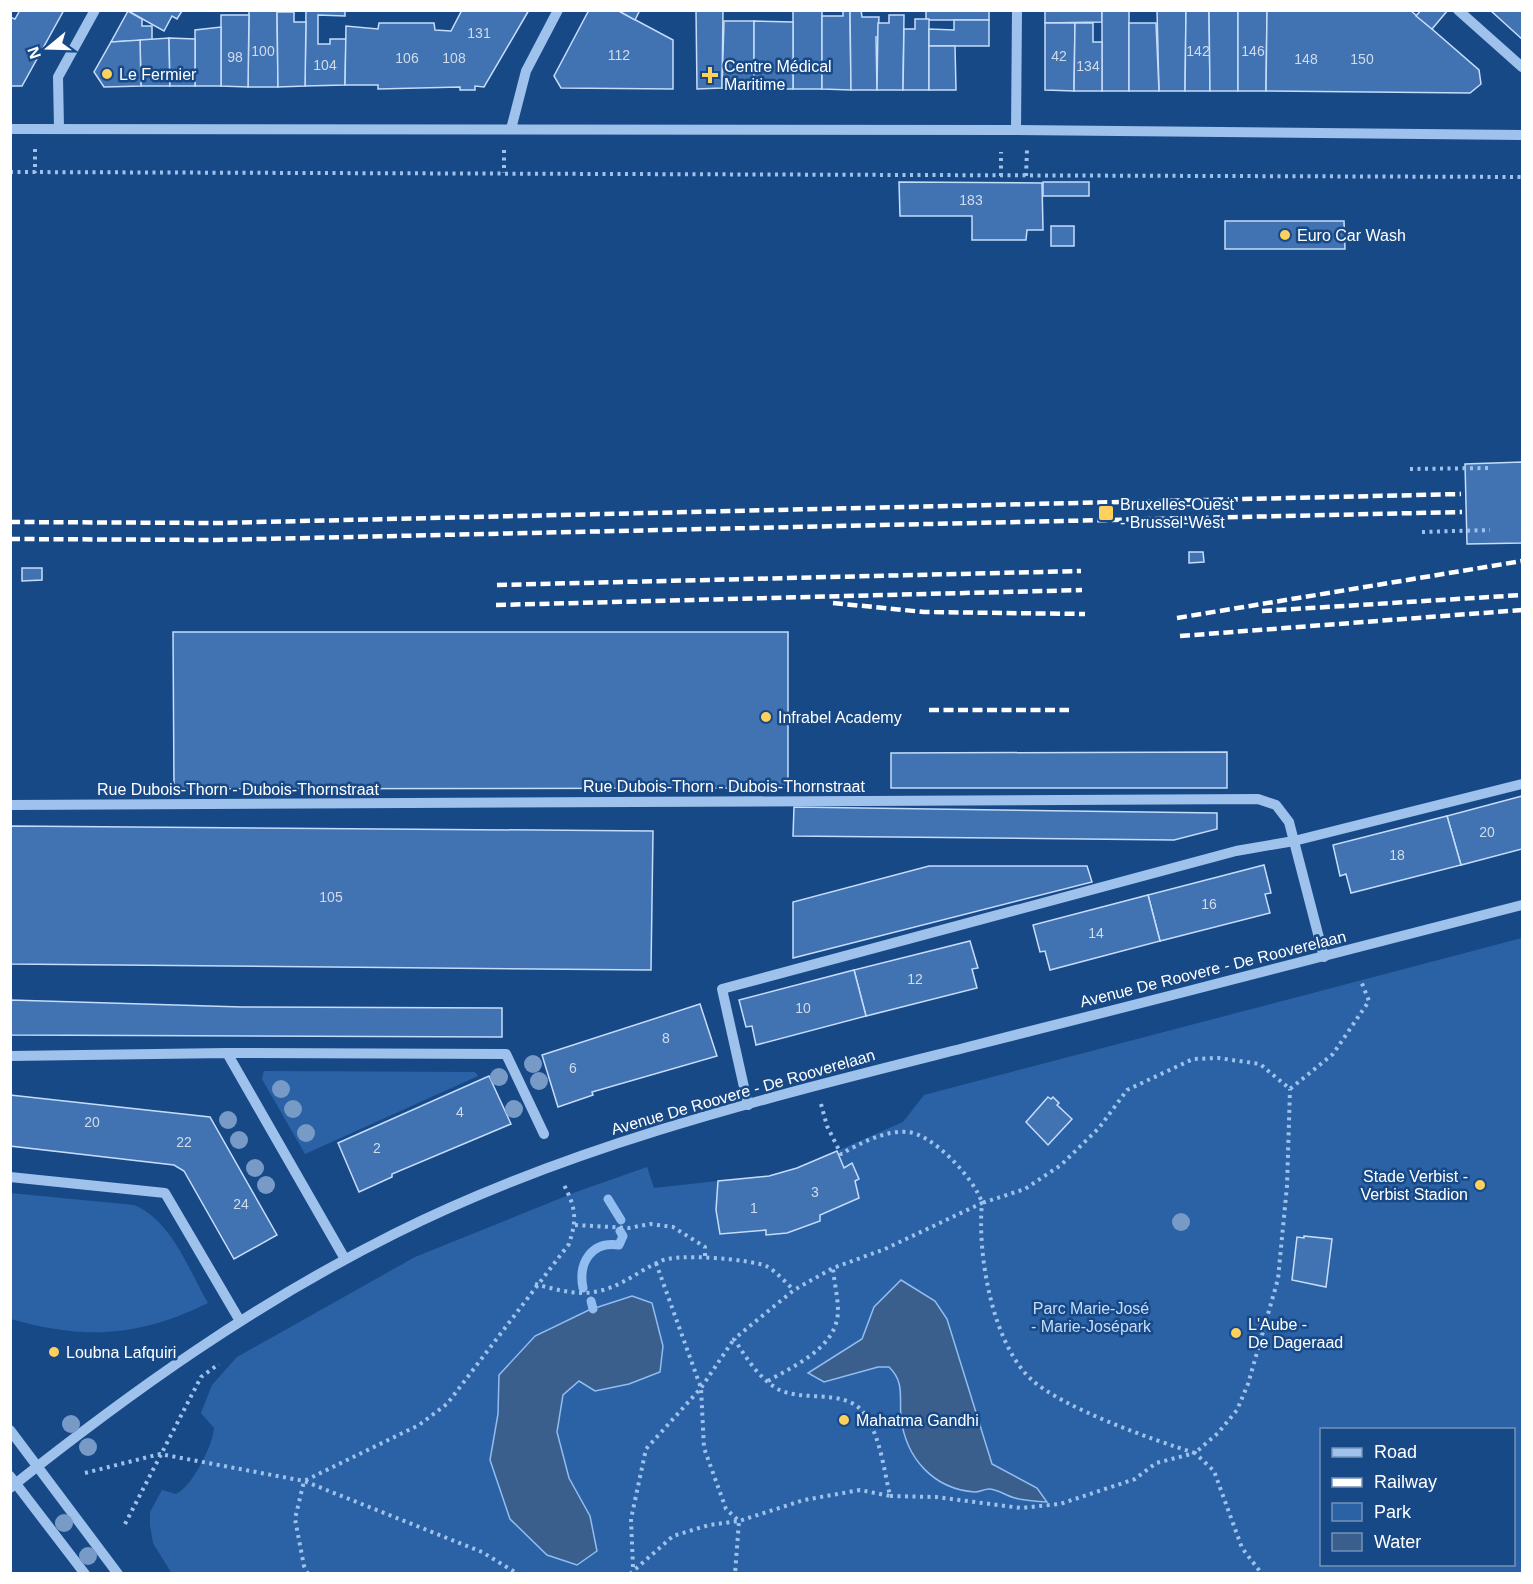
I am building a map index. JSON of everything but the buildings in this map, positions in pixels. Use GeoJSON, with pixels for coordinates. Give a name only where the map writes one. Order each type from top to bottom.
{"type":"FeatureCollection","features":[{"type":"Feature","properties":{"kind":"street"},"geometry":{"type":"LineString","coordinates":[[59,128],[58,77],[95,10]]}},
{"type":"Feature","properties":{"kind":"street"},"geometry":{"type":"LineString","coordinates":[[511,129],[526,71],[558,10]]}},
{"type":"Feature","properties":{"kind":"street"},"geometry":{"type":"LineString","coordinates":[[1016,130],[1017,10]]}},
{"type":"Feature","properties":{"kind":"street"},"geometry":{"type":"LineString","coordinates":[[1458,10],[1522,67]]}},
{"type":"Feature","properties":{"kind":"street"},"geometry":{"type":"LineString","coordinates":[[10,129],[1016,130],[1522,135]]}},
{"type":"Feature","properties":{"kind":"street"},"geometry":{"type":"LineString","coordinates":[[748,1105],[722,990],[1236,851],[1294,841],[1522,784]]}},
{"type":"Feature","properties":{"kind":"street","name":"Rue Dubois-Thorn - Dubois-Thornstraat"},"geometry":{"type":"LineString","coordinates":[[10,805],[1258,799],[1276,805],[1289,822],[1324,957]]}},
{"type":"Feature","properties":{"kind":"street","name":"Avenue De Roovere - De Rooverelaan"},"geometry":{"type":"LineString","coordinates":[[12,1482],[38,1466],[82,1430],[189,1352],[345,1259],[398,1232],[557,1162],[622,1140],[818,1086],[1522,905]]}},
{"type":"Feature","properties":{"kind":"street"},"geometry":{"type":"LineString","coordinates":[[10,1056],[227,1053],[506,1054],[544,1134]]}},
{"type":"Feature","properties":{"kind":"street"},"geometry":{"type":"LineString","coordinates":[[227,1053],[345,1259]]}},
{"type":"Feature","properties":{"kind":"street"},"geometry":{"type":"LineString","coordinates":[[10,1178],[165,1193],[240,1321]]}},
{"type":"Feature","properties":{"kind":"street"},"geometry":{"type":"LineString","coordinates":[[10,1431],[118,1574]]}},
{"type":"Feature","properties":{"kind":"street"},"geometry":{"type":"LineString","coordinates":[[12,1482],[85,1574]]}},
{"type":"Feature","properties":{"kind":"path"},"geometry":{"type":"LineString","coordinates":[[10,172],[1522,177]]}},
{"type":"Feature","properties":{"kind":"path"},"geometry":{"type":"LineString","coordinates":[[1410,469],[1490,468]]}},
{"type":"Feature","properties":{"kind":"path"},"geometry":{"type":"LineString","coordinates":[[1422,532],[1490,530]]}},
{"type":"Feature","properties":{"kind":"path"},"geometry":{"type":"LineString","coordinates":[[630,1574],[633,1568],[673,1536],[709,1525],[739,1521],[804,1500],[860,1490],[890,1496],[936,1497],[1021,1508],[1060,1504],[1135,1479],[1156,1463],[1195,1453],[1218,1433],[1237,1410],[1248,1384],[1278,1279],[1287,1186],[1290,1089],[1333,1054],[1369,1001],[1361,981]]}},
{"type":"Feature","properties":{"kind":"path"},"geometry":{"type":"LineString","coordinates":[[633,1568],[631,1519],[646,1449],[700,1388],[734,1339],[794,1290],[833,1268],[885,1249],[982,1203],[1025,1189],[1061,1165],[1099,1128],[1127,1090],[1193,1059],[1218,1058],[1260,1064],[1290,1089]]}},
{"type":"Feature","properties":{"kind":"path"},"geometry":{"type":"LineString","coordinates":[[818,1086],[825,1120],[841,1154],[885,1135],[908,1131],[923,1138],[967,1174],[977,1188],[982,1203],[980,1230],[986,1278],[1002,1331],[1015,1358],[1031,1380],[1059,1398],[1149,1438],[1195,1453],[1214,1471],[1242,1548],[1262,1574]]}},
{"type":"Feature","properties":{"kind":"path"},"geometry":{"type":"LineString","coordinates":[[304,1481],[419,1425],[447,1404],[535,1284],[569,1244],[575,1225],[573,1202],[564,1185]]}},
{"type":"Feature","properties":{"kind":"path"},"geometry":{"type":"LineString","coordinates":[[575,1225],[629,1228],[650,1224],[673,1227],[705,1247],[705,1258]]}},
{"type":"Feature","properties":{"kind":"path"},"geometry":{"type":"LineString","coordinates":[[535,1284],[575,1294],[602,1291],[625,1283],[663,1259],[705,1258],[736,1260],[767,1267],[794,1290]]}},
{"type":"Feature","properties":{"kind":"path"},"geometry":{"type":"LineString","coordinates":[[656,1263],[700,1388],[704,1448],[726,1509],[739,1521]]}},
{"type":"Feature","properties":{"kind":"path"},"geometry":{"type":"LineString","coordinates":[[768,1382],[814,1353],[834,1331],[838,1311],[833,1268]]}},
{"type":"Feature","properties":{"kind":"path"},"geometry":{"type":"LineString","coordinates":[[734,1339],[753,1368],[778,1389],[802,1395],[844,1399],[863,1411],[874,1432],[890,1496]]}},
{"type":"Feature","properties":{"kind":"path"},"geometry":{"type":"LineString","coordinates":[[125,1524],[201,1377],[225,1359]]}},
{"type":"Feature","properties":{"kind":"path"},"geometry":{"type":"LineString","coordinates":[[85,1473],[160,1454],[304,1481],[482,1552],[518,1574]]}},
{"type":"Feature","properties":{"kind":"path"},"geometry":{"type":"LineString","coordinates":[[304,1481],[295,1519],[303,1566],[308,1574]]}},
{"type":"Feature","properties":{"kind":"path"},"geometry":{"type":"LineString","coordinates":[[735,1574],[739,1521]]}},
{"type":"Feature","properties":{"kind":"green space","name":"Parc Marie-José - Marie-Josépark"},"geometry":{"type":"Polygon","coordinates":[[[1522,938],[1522,1573],[172,1574],[153,1543],[150,1512],[162,1490],[176,1494],[189,1483],[201,1465],[214,1428],[201,1413],[212,1385],[237,1357],[415,1257],[576,1192],[647,1167],[654,1188],[718,1181],[716,1209],[766,1230],[766,1234],[787,1233],[820,1221],[820,1215],[859,1198],[855,1181],[859,1179],[852,1163],[844,1168],[837,1151],[903,1122],[924,1095],[1522,938]]]}},
{"type":"Feature","properties":{"kind":"green space"},"geometry":{"type":"Polygon","coordinates":[[[264,1071],[475,1072],[478,1076],[305,1154],[262,1079],[264,1071]]]}},
{"type":"Feature","properties":{"kind":"green space"},"geometry":{"type":"Polygon","coordinates":[[[10,1193],[134,1205],[147,1212],[159,1222],[178,1247],[208,1303],[158,1323],[111,1332],[63,1330],[11,1319],[10,1193]]]}},
{"type":"Feature","properties":{"kind":"water"},"geometry":{"type":"Polygon","coordinates":[[[901,1280],[935,1301],[947,1319],[992,1464],[1037,1488],[1047,1502],[1019,1499],[992,1489],[975,1492],[960,1490],[934,1478],[924,1469],[909,1446],[901,1418],[899,1384],[889,1367],[878,1367],[824,1382],[808,1373],[862,1339],[874,1307],[901,1280]]]}},
{"type":"Feature","properties":{"kind":"water"},"geometry":{"type":"Polygon","coordinates":[[[632,1296],[652,1303],[663,1346],[660,1372],[629,1384],[595,1391],[579,1381],[563,1395],[557,1432],[569,1478],[590,1516],[597,1551],[577,1565],[547,1555],[510,1519],[490,1460],[498,1414],[499,1375],[535,1336],[589,1310],[632,1296]]]}},
{"type":"Feature","properties":{"kind":"waterway"},"geometry":{"type":"LineString","coordinates":[[608,1199],[621,1220]]}},
{"type":"Feature","properties":{"kind":"waterway"},"geometry":{"type":"LineString","coordinates":[[583,1288],[585,1262],[594,1250],[609,1245],[619,1245],[623,1236],[620,1231]]}},
{"type":"Feature","properties":{"kind":"waterway"},"geometry":{"type":"LineString","coordinates":[[591,1301],[593,1309]]}},
{"type":"Feature","properties":{"kind":"railway"},"geometry":{"type":"LineString","coordinates":[[10,522],[218,523],[1461,494]]}},
{"type":"Feature","properties":{"kind":"railway"},"geometry":{"type":"LineString","coordinates":[[10,539],[217,540],[1462,512]]}},
{"type":"Feature","properties":{"kind":"railway"},"geometry":{"type":"LineString","coordinates":[[1177,618],[1522,561]]}},
{"type":"Feature","properties":{"kind":"railway"},"geometry":{"type":"LineString","coordinates":[[497,585],[1081,571]]}},
{"type":"Feature","properties":{"kind":"railway"},"geometry":{"type":"LineString","coordinates":[[496,605],[1082,590]]}},
{"type":"Feature","properties":{"kind":"railway"},"geometry":{"type":"LineString","coordinates":[[1262,611],[1522,595]]}},
{"type":"Feature","properties":{"kind":"railway"},"geometry":{"type":"LineString","coordinates":[[833,603],[924,612],[1085,614]]}},
{"type":"Feature","properties":{"kind":"railway"},"geometry":{"type":"LineString","coordinates":[[1180,636],[1522,610]]}},
{"type":"Feature","properties":{"kind":"railway"},"geometry":{"type":"LineString","coordinates":[[929,710],[1069,710]]}},
{"type":"Feature","properties":{"kind":"place","name":"Le Fermier"},"geometry":{"type":"Point","coordinates":[107,74]}},
{"type":"Feature","properties":{"kind":"place","name":"Centre Médical Maritime"},"geometry":{"type":"Point","coordinates":[710,75]}},
{"type":"Feature","properties":{"kind":"place","name":"Euro Car Wash"},"geometry":{"type":"Point","coordinates":[1285,235]}},
{"type":"Feature","properties":{"kind":"place","name":"Bruxelles-Ouest - Brussel-West"},"geometry":{"type":"Point","coordinates":[1106,513]}},
{"type":"Feature","properties":{"kind":"place","name":"Infrabel Academy"},"geometry":{"type":"Point","coordinates":[766,717]}},
{"type":"Feature","properties":{"kind":"place","name":"Stade Verbist - Verbist Stadion"},"geometry":{"type":"Point","coordinates":[1480,1185]}},
{"type":"Feature","properties":{"kind":"place","name":"L'Aube - De Dageraad"},"geometry":{"type":"Point","coordinates":[1236,1333]}},
{"type":"Feature","properties":{"kind":"place","name":"Loubna Lafquiri"},"geometry":{"type":"Point","coordinates":[54,1352]}},
{"type":"Feature","properties":{"kind":"place","name":"Mahatma Gandhi"},"geometry":{"type":"Point","coordinates":[844,1420]}}]}
